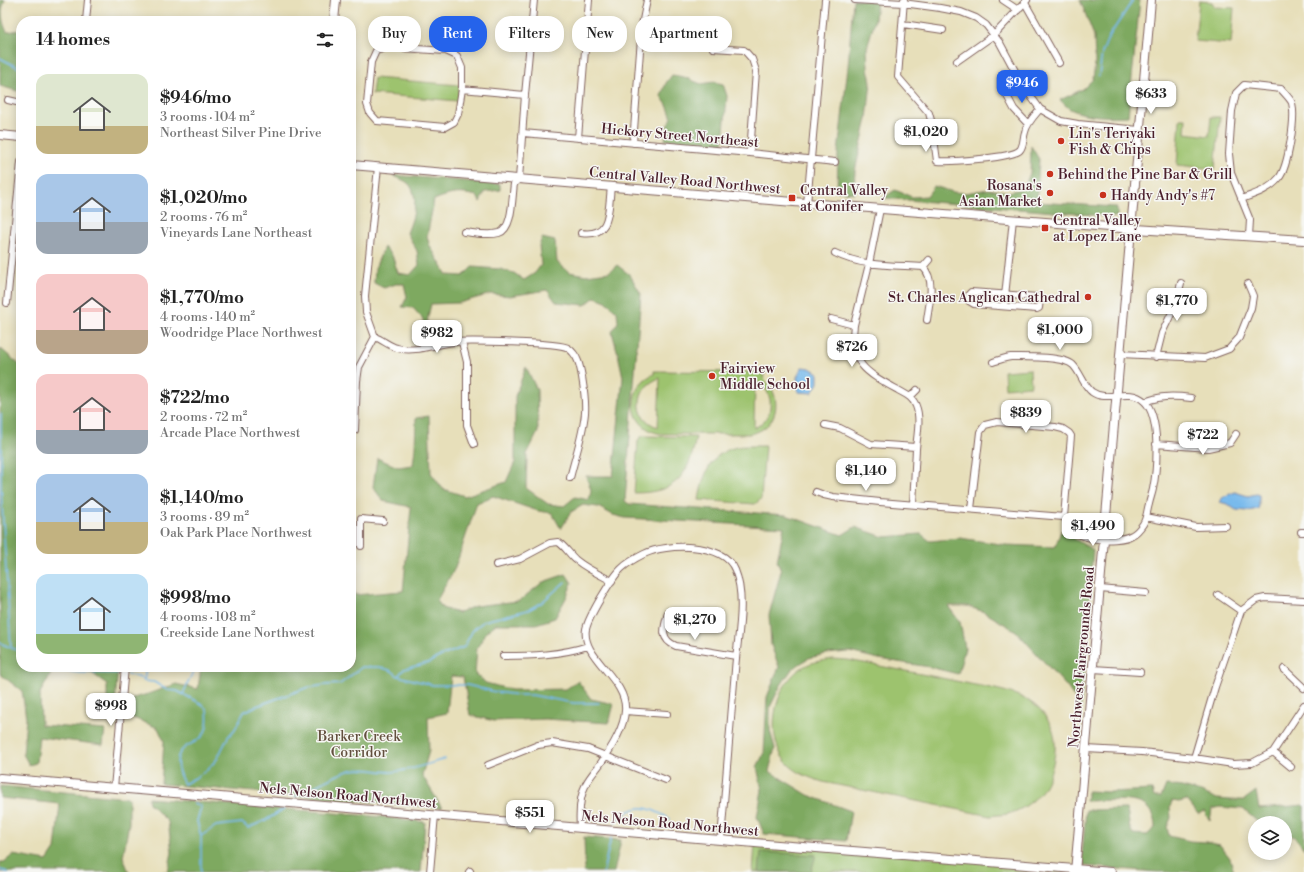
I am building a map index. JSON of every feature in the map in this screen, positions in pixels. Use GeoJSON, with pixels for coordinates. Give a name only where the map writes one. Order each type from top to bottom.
{"type":"FeatureCollection","features":[{"type":"Feature","properties":{"kind":"main road"},"geometry":{"type":"LineString","coordinates":[[334,16],[336,0]]}},
{"type":"Feature","properties":{"kind":"main road","name":"Northwest Fairgrounds Road"},"geometry":{"type":"LineString","coordinates":[[1076,870],[1151,0]]}},
{"type":"Feature","properties":{"kind":"main road"},"geometry":{"type":"LineString","coordinates":[[0,135],[16,137]]}},
{"type":"Feature","properties":{"kind":"main road","name":"Central Valley Road Northwest"},"geometry":{"type":"LineString","coordinates":[[356,165],[807,204],[1131,229],[1304,240]]}},
{"type":"Feature","properties":{"kind":"main road","name":"Nels Nelson Road Northwest"},"geometry":{"type":"LineString","coordinates":[[0,778],[1111,872]]}},
{"type":"Feature","properties":{"kind":"street"},"geometry":{"type":"LineString","coordinates":[[86,16],[88,0]]}},
{"type":"Feature","properties":{"kind":"street"},"geometry":{"type":"LineString","coordinates":[[464,232],[488,234],[498,233],[504,231],[510,221],[514,184],[519,179],[534,0]]}},
{"type":"Feature","properties":{"kind":"street"},"geometry":{"type":"LineString","coordinates":[[578,138],[589,0]]}},
{"type":"Feature","properties":{"kind":"street"},"geometry":{"type":"LineString","coordinates":[[633,142],[642,25],[647,0]]}},
{"type":"Feature","properties":{"kind":"street"},"geometry":{"type":"LineString","coordinates":[[807,204],[825,0]]}},
{"type":"Feature","properties":{"kind":"street"},"geometry":{"type":"LineString","coordinates":[[856,0],[904,1],[961,12],[976,18],[986,25],[1000,43],[1022,84],[1040,109],[1061,121],[1140,130]]}},
{"type":"Feature","properties":{"kind":"street"},"geometry":{"type":"LineString","coordinates":[[1003,0],[1018,10]]}},
{"type":"Feature","properties":{"kind":"street"},"geometry":{"type":"LineString","coordinates":[[904,1],[898,77],[929,113],[937,161],[950,162],[1005,156],[1018,152],[1021,148],[1028,124],[1040,109]]}},
{"type":"Feature","properties":{"kind":"street"},"geometry":{"type":"LineString","coordinates":[[957,61],[994,35],[1026,1],[1059,63]]}},
{"type":"Feature","properties":{"kind":"street"},"geometry":{"type":"LineString","coordinates":[[902,24],[943,30]]}},
{"type":"Feature","properties":{"kind":"street"},"geometry":{"type":"LineString","coordinates":[[388,47],[446,51],[457,56],[462,68],[462,89],[458,114],[454,122],[445,128],[377,121],[370,113],[367,104],[371,62],[376,51],[388,47]]}},
{"type":"Feature","properties":{"kind":"street"},"geometry":{"type":"LineString","coordinates":[[732,49],[744,50],[752,59],[756,71],[750,153]]}},
{"type":"Feature","properties":{"kind":"street"},"geometry":{"type":"LineString","coordinates":[[1241,199],[1264,190],[1272,185],[1284,171],[1287,162],[1294,112],[1292,102],[1281,89],[1244,85],[1236,92],[1232,111],[1229,154],[1231,173],[1241,199],[1250,220],[1249,236]]}},
{"type":"Feature","properties":{"kind":"street"},"geometry":{"type":"LineString","coordinates":[[462,89],[525,94]]}},
{"type":"Feature","properties":{"kind":"street"},"geometry":{"type":"LineString","coordinates":[[1005,92],[1014,109],[1028,124]]}},
{"type":"Feature","properties":{"kind":"street"},"geometry":{"type":"LineString","coordinates":[[8,100],[16,102]]}},
{"type":"Feature","properties":{"kind":"street","name":"Hickory Street Northeast"},"geometry":{"type":"LineString","coordinates":[[523,132],[812,158],[835,162]]}},
{"type":"Feature","properties":{"kind":"street"},"geometry":{"type":"LineString","coordinates":[[378,167],[365,296],[366,312],[375,337],[389,345],[403,349],[462,342],[546,344],[567,347],[574,354],[581,369],[585,396],[585,414],[570,478]]}},
{"type":"Feature","properties":{"kind":"street"},"geometry":{"type":"LineString","coordinates":[[581,233],[586,234],[597,232],[605,226],[608,213],[610,187]]}},
{"type":"Feature","properties":{"kind":"street"},"geometry":{"type":"LineString","coordinates":[[880,209],[853,335],[856,357],[861,366],[882,381],[910,397],[916,406],[918,413],[912,504]]}},
{"type":"Feature","properties":{"kind":"street"},"geometry":{"type":"LineString","coordinates":[[7,303],[16,212]]}},
{"type":"Feature","properties":{"kind":"street"},"geometry":{"type":"LineString","coordinates":[[1004,306],[1013,219]]}},
{"type":"Feature","properties":{"kind":"street"},"geometry":{"type":"LineString","coordinates":[[835,253],[845,258],[869,264],[923,267],[928,272],[930,279],[927,320]]}},
{"type":"Feature","properties":{"kind":"street"},"geometry":{"type":"LineString","coordinates":[[923,267],[929,260]]}},
{"type":"Feature","properties":{"kind":"street"},"geometry":{"type":"LineString","coordinates":[[1156,356],[1162,333],[1175,306],[1181,283]]}},
{"type":"Feature","properties":{"kind":"street"},"geometry":{"type":"LineString","coordinates":[[1120,354],[1134,356],[1205,358],[1229,349],[1239,338],[1251,308],[1253,296],[1248,284]]}},
{"type":"Feature","properties":{"kind":"street"},"geometry":{"type":"LineString","coordinates":[[971,292],[1038,297],[1040,299],[1040,308],[1037,309],[1004,306],[974,304],[969,301],[969,297],[971,292]]}},
{"type":"Feature","properties":{"kind":"street"},"geometry":{"type":"LineString","coordinates":[[831,319],[854,325]]}},
{"type":"Feature","properties":{"kind":"street"},"geometry":{"type":"LineString","coordinates":[[356,381],[359,367],[375,337]]}},
{"type":"Feature","properties":{"kind":"street"},"geometry":{"type":"LineString","coordinates":[[462,342],[467,362],[467,425],[474,444]]}},
{"type":"Feature","properties":{"kind":"street"},"geometry":{"type":"LineString","coordinates":[[972,509],[980,432],[982,427],[985,425],[997,422],[1063,428],[1069,433],[1071,436],[1071,449],[1064,517],[1067,525],[1072,530],[1089,538],[1104,540],[1132,535],[1143,524],[1153,489],[1156,444],[1154,420],[1150,408],[1145,402],[1136,396],[1127,394],[1104,396],[1094,393],[1086,385],[1074,366],[1066,361],[1047,358],[1010,357],[993,362]]}},
{"type":"Feature","properties":{"kind":"street"},"geometry":{"type":"LineString","coordinates":[[910,397],[917,390]]}},
{"type":"Feature","properties":{"kind":"street"},"geometry":{"type":"LineString","coordinates":[[1145,402],[1170,396],[1191,398]]}},
{"type":"Feature","properties":{"kind":"street"},"geometry":{"type":"LineString","coordinates":[[825,425],[840,428],[871,444],[916,447]]}},
{"type":"Feature","properties":{"kind":"street"},"geometry":{"type":"LineString","coordinates":[[1156,444],[1208,448],[1230,443],[1236,434]]}},
{"type":"Feature","properties":{"kind":"street"},"geometry":{"type":"LineString","coordinates":[[816,492],[833,497],[880,502],[1064,517]]}},
{"type":"Feature","properties":{"kind":"street"},"geometry":{"type":"LineString","coordinates":[[1146,517],[1196,527],[1226,526]]}},
{"type":"Feature","properties":{"kind":"street"},"geometry":{"type":"LineString","coordinates":[[361,546],[361,519],[383,521]]}},
{"type":"Feature","properties":{"kind":"street"},"geometry":{"type":"LineString","coordinates":[[496,565],[520,559],[550,544],[558,542],[563,545],[570,555],[578,561],[612,582]]}},
{"type":"Feature","properties":{"kind":"street"},"geometry":{"type":"LineString","coordinates":[[580,828],[580,805],[586,784],[616,738],[625,711],[621,689],[588,646],[586,635],[588,622],[599,601],[620,570],[639,556],[671,546],[696,548],[715,553],[731,563],[736,570],[742,604],[736,656],[721,840]]}},
{"type":"Feature","properties":{"kind":"street"},"geometry":{"type":"LineString","coordinates":[[1100,589],[1146,593]]}},
{"type":"Feature","properties":{"kind":"street"},"geometry":{"type":"LineString","coordinates":[[1218,595],[1241,611]]}},
{"type":"Feature","properties":{"kind":"street"},"geometry":{"type":"LineString","coordinates":[[1194,758],[1215,687],[1241,611],[1256,600],[1265,598],[1304,600]]}},
{"type":"Feature","properties":{"kind":"street"},"geometry":{"type":"LineString","coordinates":[[668,612],[664,630],[665,638],[669,644],[736,656]]}},
{"type":"Feature","properties":{"kind":"street"},"geometry":{"type":"LineString","coordinates":[[502,656],[557,654],[571,652],[588,646]]}},
{"type":"Feature","properties":{"kind":"street"},"geometry":{"type":"LineString","coordinates":[[1284,669],[1304,688]]}},
{"type":"Feature","properties":{"kind":"street"},"geometry":{"type":"LineString","coordinates":[[1093,670],[1140,672]]}},
{"type":"Feature","properties":{"kind":"street"},"geometry":{"type":"LineString","coordinates":[[114,788],[125,672]]}},
{"type":"Feature","properties":{"kind":"street"},"geometry":{"type":"LineString","coordinates":[[1086,749],[1142,752],[1233,764],[1244,764],[1258,761],[1273,752],[1304,705]]}},
{"type":"Feature","properties":{"kind":"street"},"geometry":{"type":"LineString","coordinates":[[625,711],[667,714]]}},
{"type":"Feature","properties":{"kind":"street"},"geometry":{"type":"LineString","coordinates":[[488,765],[538,745],[552,743],[582,748],[666,780]]}},
{"type":"Feature","properties":{"kind":"street"},"geometry":{"type":"LineString","coordinates":[[1273,752],[1291,767]]}},
{"type":"Feature","properties":{"kind":"street"},"geometry":{"type":"LineString","coordinates":[[430,872],[435,815]]}},
{"type":"Feature","properties":{"kind":"green space"},"geometry":{"type":"Polygon","coordinates":[[[0,0],[5,0],[2,8],[4,24],[7,32],[16,31],[16,91],[0,86],[0,0]]]}},
{"type":"Feature","properties":{"kind":"green space"},"geometry":{"type":"Polygon","coordinates":[[[853,0],[877,0],[875,19],[867,48],[868,68],[871,82],[867,119],[855,171],[854,193],[837,191],[838,152],[848,67],[853,0]]]}},
{"type":"Feature","properties":{"kind":"green space"},"geometry":{"type":"Polygon","coordinates":[[[1080,0],[1140,0],[1128,116],[1083,114],[1070,109],[1060,100],[1083,89],[1093,79],[1095,64],[1094,36],[1080,0]]]}},
{"type":"Feature","properties":{"kind":"green space"},"geometry":{"type":"Polygon","coordinates":[[[1199,1],[1212,2],[1215,7],[1234,8],[1231,44],[1195,41],[1199,1]]]}},
{"type":"Feature","properties":{"kind":"green space"},"geometry":{"type":"Polygon","coordinates":[[[672,75],[684,77],[701,84],[714,82],[723,84],[727,96],[723,145],[665,140],[668,124],[672,118],[667,105],[661,96],[666,83],[672,75]]]}},
{"type":"Feature","properties":{"kind":"green space"},"geometry":{"type":"Polygon","coordinates":[[[374,78],[459,85],[458,101],[372,94],[374,78]]]}},
{"type":"Feature","properties":{"kind":"green space"},"geometry":{"type":"Polygon","coordinates":[[[1211,117],[1220,117],[1215,169],[1177,165],[1180,119],[1186,119],[1185,133],[1209,136],[1211,117]]]}},
{"type":"Feature","properties":{"kind":"green space"},"geometry":{"type":"Polygon","coordinates":[[[1031,146],[1039,159],[1037,202],[1116,207],[1118,213],[1116,217],[883,198],[895,190],[912,197],[927,196],[934,186],[953,192],[965,193],[989,189],[1009,192],[1024,188],[1030,173],[1031,146]]]}},
{"type":"Feature","properties":{"kind":"green space","name":"Barker Creek Corridor"},"geometry":{"type":"Polygon","coordinates":[[[392,175],[500,184],[500,190],[485,192],[480,202],[477,196],[466,194],[451,195],[434,200],[427,237],[430,246],[447,275],[463,276],[472,267],[500,269],[514,273],[524,280],[535,273],[541,265],[539,246],[542,238],[555,241],[557,262],[569,272],[586,275],[609,272],[617,265],[630,275],[641,294],[625,501],[629,504],[786,515],[842,535],[855,527],[884,537],[921,534],[930,541],[960,538],[1006,545],[1055,547],[1061,531],[1093,550],[1080,718],[1076,700],[1067,687],[1016,631],[984,612],[967,606],[948,606],[960,622],[965,648],[958,674],[849,652],[826,654],[809,658],[792,669],[781,685],[770,707],[770,731],[775,748],[769,771],[808,795],[851,811],[846,841],[764,834],[757,817],[762,790],[757,767],[764,753],[767,697],[779,667],[771,645],[769,615],[781,571],[777,561],[784,527],[625,518],[613,515],[598,507],[583,505],[571,512],[561,529],[552,513],[538,511],[493,496],[477,503],[455,568],[437,600],[442,608],[458,613],[475,606],[519,601],[543,582],[566,574],[572,583],[555,618],[536,624],[496,624],[487,631],[477,648],[475,674],[486,683],[512,690],[566,689],[578,681],[591,699],[614,704],[609,723],[545,719],[494,721],[470,715],[463,677],[451,676],[447,713],[428,717],[429,751],[422,775],[442,808],[161,784],[164,741],[158,728],[131,717],[133,698],[176,684],[198,689],[200,672],[356,672],[356,595],[403,591],[411,507],[383,501],[373,487],[377,458],[398,467],[413,465],[416,418],[429,416],[431,473],[443,489],[465,496],[506,482],[515,462],[515,396],[526,367],[537,390],[538,432],[527,454],[526,488],[548,504],[564,506],[575,497],[589,500],[591,490],[586,476],[613,476],[623,377],[612,332],[618,322],[617,312],[606,301],[595,297],[585,305],[556,302],[547,290],[510,296],[491,294],[459,303],[431,304],[424,334],[423,319],[413,308],[402,307],[407,297],[404,284],[396,284],[384,288],[374,283],[375,268],[384,247],[392,255],[398,273],[410,275],[419,265],[417,251],[407,233],[413,215],[415,202],[414,195],[409,184],[392,175]]]}},
{"type":"Feature","properties":{"kind":"green space"},"geometry":{"type":"Polygon","coordinates":[[[0,348],[16,362],[16,672],[52,672],[40,693],[41,725],[105,730],[103,745],[39,737],[36,763],[29,765],[23,754],[26,718],[22,691],[0,674],[0,348]]]}},
{"type":"Feature","properties":{"kind":"green space"},"geometry":{"type":"Polygon","coordinates":[[[1030,369],[1031,386],[1005,388],[1004,371],[1030,369]]]}},
{"type":"Feature","properties":{"kind":"green space"},"geometry":{"type":"Polygon","coordinates":[[[654,371],[764,372],[764,379],[771,387],[774,395],[776,404],[775,412],[772,420],[766,426],[759,431],[749,434],[663,434],[652,431],[643,425],[637,417],[634,408],[634,398],[638,388],[644,380],[654,374],[654,371]],[[660,378],[645,388],[640,402],[644,417],[650,423],[658,427],[660,378]],[[755,381],[754,428],[761,424],[766,418],[769,412],[770,404],[767,391],[762,385],[755,381]]]}},
{"type":"Feature","properties":{"kind":"green space"},"geometry":{"type":"Polygon","coordinates":[[[642,436],[696,437],[689,463],[678,480],[670,486],[660,490],[634,493],[638,440],[642,436]]]}},
{"type":"Feature","properties":{"kind":"green space"},"geometry":{"type":"Polygon","coordinates":[[[765,446],[761,499],[755,504],[699,500],[702,484],[708,469],[718,456],[735,447],[765,446]]]}},
{"type":"Feature","properties":{"kind":"green space"},"geometry":{"type":"Polygon","coordinates":[[[832,659],[848,660],[991,688],[1019,696],[1029,701],[1038,708],[1046,718],[1054,733],[1054,759],[1049,777],[1043,790],[1027,805],[1015,812],[990,816],[823,782],[799,772],[786,762],[779,752],[774,727],[778,700],[783,688],[791,677],[800,669],[811,663],[832,659]]]}},
{"type":"Feature","properties":{"kind":"green space"},"geometry":{"type":"Polygon","coordinates":[[[90,672],[118,672],[115,704],[107,702],[107,684],[90,672]]]}},
{"type":"Feature","properties":{"kind":"green space"},"geometry":{"type":"Polygon","coordinates":[[[1166,785],[1201,792],[1217,799],[1231,800],[1244,800],[1256,791],[1259,809],[1304,805],[1304,849],[1296,838],[1292,836],[1292,816],[1251,816],[1243,809],[1220,807],[1212,809],[1210,821],[1204,811],[1198,814],[1187,800],[1179,802],[1172,801],[1170,807],[1171,818],[1167,827],[1169,836],[1190,841],[1220,845],[1230,858],[1234,872],[1157,872],[1085,866],[1082,857],[1086,810],[1126,809],[1133,834],[1147,835],[1155,828],[1152,814],[1148,808],[1142,804],[1123,800],[1086,801],[1088,791],[1109,792],[1152,790],[1154,797],[1161,797],[1166,785]]]}},
{"type":"Feature","properties":{"kind":"green space"},"geometry":{"type":"Polygon","coordinates":[[[0,786],[129,798],[129,823],[123,857],[129,872],[0,872],[0,862],[4,862],[13,855],[47,861],[55,849],[60,804],[0,798],[0,786]]]}},
{"type":"Feature","properties":{"kind":"green space"},"geometry":{"type":"Polygon","coordinates":[[[148,798],[384,817],[425,822],[421,872],[163,872],[168,871],[172,852],[168,822],[149,803],[148,798]]]}},
{"type":"Feature","properties":{"kind":"green space"},"geometry":{"type":"Polygon","coordinates":[[[584,837],[621,840],[614,872],[583,872],[585,868],[584,837]]]}},
{"type":"Feature","properties":{"kind":"green space"},"geometry":{"type":"Polygon","coordinates":[[[755,843],[1111,872],[753,872],[755,843]]]}},
{"type":"Feature","properties":{"kind":"green space"},"geometry":{"type":"Polygon","coordinates":[[[761,852],[816,855],[811,872],[759,872],[761,852]]]}},
{"type":"Feature","properties":{"kind":"water"},"geometry":{"type":"Polygon","coordinates":[[[802,367],[810,368],[818,373],[818,383],[812,393],[798,392],[797,377],[802,367]]]}},
{"type":"Feature","properties":{"kind":"water"},"geometry":{"type":"Polygon","coordinates":[[[1235,492],[1248,496],[1256,494],[1259,495],[1258,509],[1248,511],[1236,510],[1227,504],[1220,502],[1223,497],[1235,492]]]}},
{"type":"Feature","properties":{"kind":"waterway"},"geometry":{"type":"LineString","coordinates":[[1099,76],[1102,53],[1108,38],[1133,0]]}},
{"type":"Feature","properties":{"kind":"waterway"},"geometry":{"type":"LineString","coordinates":[[0,58],[16,66]]}},
{"type":"Feature","properties":{"kind":"waterway"},"geometry":{"type":"LineString","coordinates":[[1,414],[1,489],[11,648]]}},
{"type":"Feature","properties":{"kind":"waterway"},"geometry":{"type":"LineString","coordinates":[[398,676],[404,669],[428,663],[464,647],[473,630],[484,621],[528,610],[541,603],[565,582]]}},
{"type":"Feature","properties":{"kind":"waterway"},"geometry":{"type":"LineString","coordinates":[[0,643],[16,650]]}},
{"type":"Feature","properties":{"kind":"waterway"},"geometry":{"type":"LineString","coordinates":[[356,672],[362,667],[380,667],[392,671],[398,676],[433,685],[467,685],[496,692],[532,695],[573,703],[599,703]]}},
{"type":"Feature","properties":{"kind":"waterway"},"geometry":{"type":"LineString","coordinates":[[68,672],[123,673]]}},
{"type":"Feature","properties":{"kind":"waterway"},"geometry":{"type":"LineString","coordinates":[[144,681],[145,672]]}},
{"type":"Feature","properties":{"kind":"waterway"},"geometry":{"type":"LineString","coordinates":[[183,694],[193,672]]}},
{"type":"Feature","properties":{"kind":"waterway"},"geometry":{"type":"LineString","coordinates":[[127,674],[141,678],[144,681],[154,682],[167,690],[177,691],[202,704],[207,710],[208,716],[204,734],[200,739],[183,749],[178,757],[178,770],[184,784],[207,770],[217,759],[228,737],[235,729],[244,712],[306,688],[340,684],[356,672]]}},
{"type":"Feature","properties":{"kind":"waterway"},"geometry":{"type":"LineString","coordinates":[[295,797],[329,779],[351,770],[361,769],[391,772],[418,767],[445,759]]}},
{"type":"Feature","properties":{"kind":"waterway"},"geometry":{"type":"LineString","coordinates":[[194,803],[201,807],[197,821],[201,836],[201,872]]}},
{"type":"Feature","properties":{"kind":"waterway"},"geometry":{"type":"LineString","coordinates":[[615,822],[629,811],[641,808],[655,811],[670,819]]}},
{"type":"Feature","properties":{"kind":"waterway"},"geometry":{"type":"LineString","coordinates":[[201,836],[216,826],[242,823],[248,828],[266,820],[284,809]]}},
{"type":"Feature","properties":{"kind":"waterway"},"geometry":{"type":"LineString","coordinates":[[603,872],[611,838]]}},
{"type":"Feature","properties":{"kind":"waterway"},"geometry":{"type":"LineString","coordinates":[[0,870],[8,872]]}},
{"type":"Feature","properties":{"kind":"place","name":"Lin's Teriyaki Fish & Chips"},"geometry":{"type":"Point","coordinates":[1061,141]}},
{"type":"Feature","properties":{"kind":"place","name":"Behind the Pine Bar & Grill"},"geometry":{"type":"Point","coordinates":[1050,174]}},
{"type":"Feature","properties":{"kind":"place","name":"Rosana's Asian Market"},"geometry":{"type":"Point","coordinates":[1050,193]}},
{"type":"Feature","properties":{"kind":"place","name":"Handy Andy's #7"},"geometry":{"type":"Point","coordinates":[1103,195]}},
{"type":"Feature","properties":{"kind":"place","name":"Central Valley at Conifer"},"geometry":{"type":"Point","coordinates":[792,198]}},
{"type":"Feature","properties":{"kind":"place","name":"Central Valley at Lopez Lane"},"geometry":{"type":"Point","coordinates":[1045,228]}},
{"type":"Feature","properties":{"kind":"place","name":"St. Charles Anglican Cathedral"},"geometry":{"type":"Point","coordinates":[1088,297]}},
{"type":"Feature","properties":{"kind":"place","name":"Fairview Middle School"},"geometry":{"type":"Point","coordinates":[712,376]}}]}
